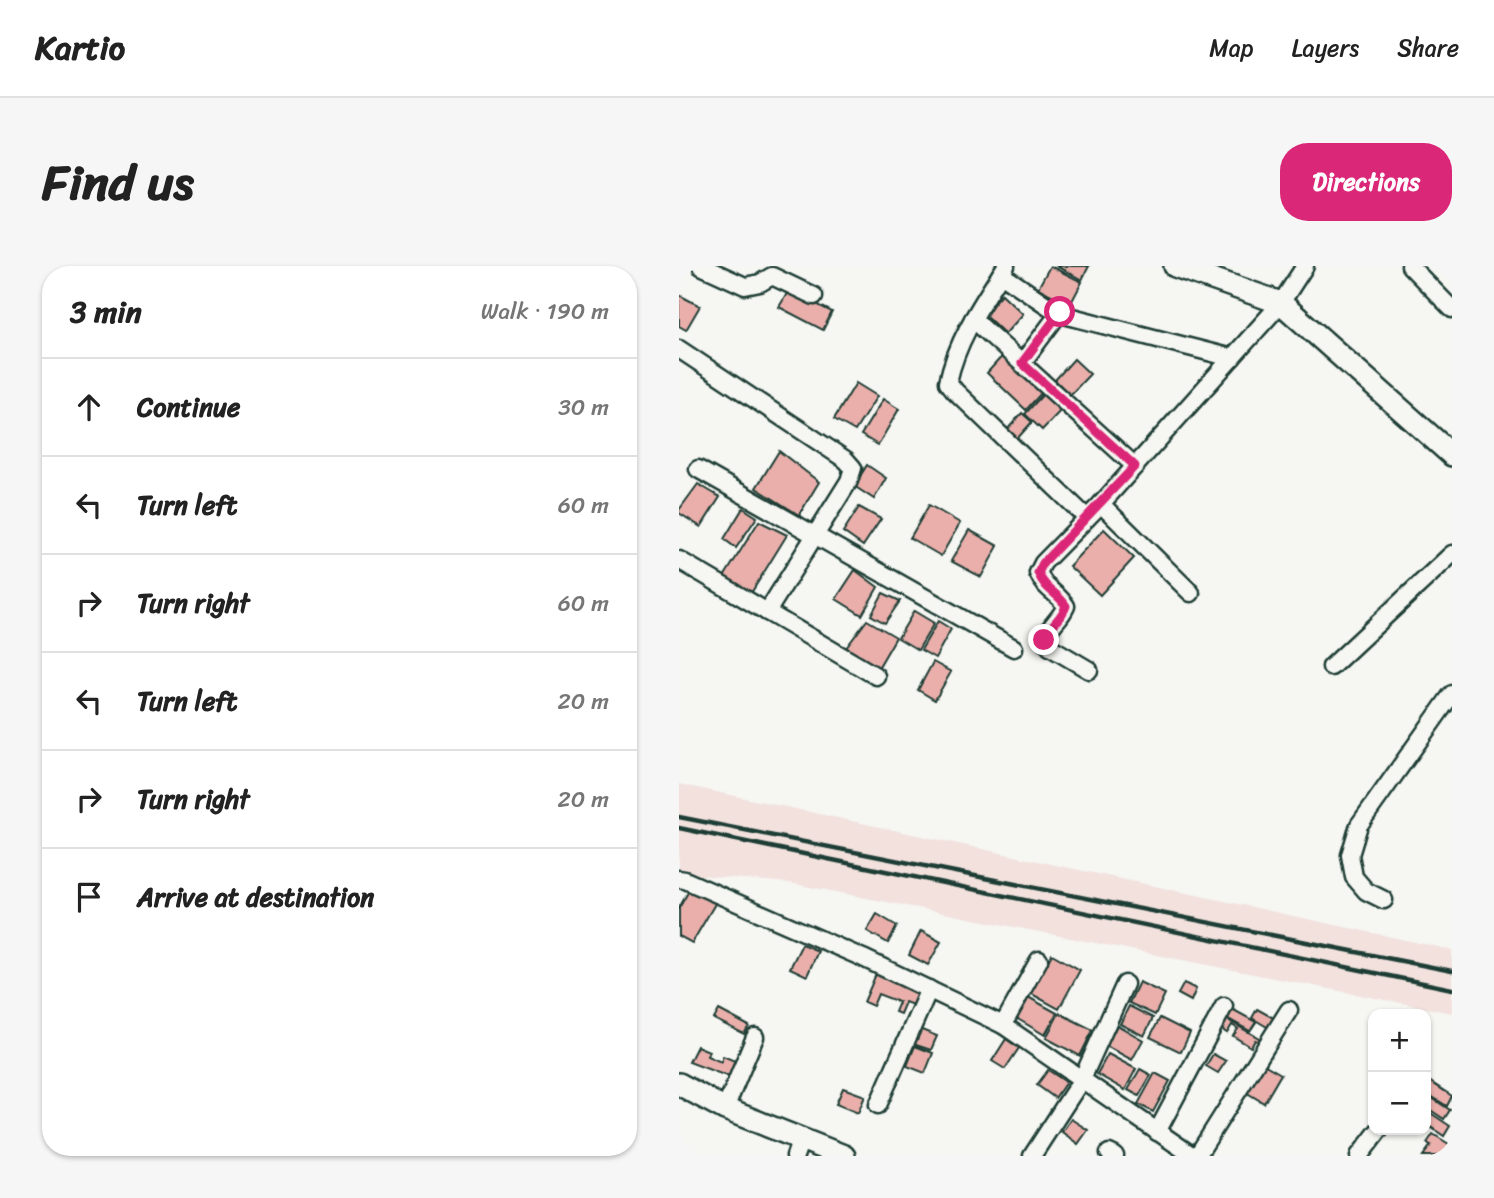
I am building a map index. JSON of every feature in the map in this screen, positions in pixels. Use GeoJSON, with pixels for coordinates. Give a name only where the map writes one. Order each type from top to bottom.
{"type":"FeatureCollection","features":[{"type":"Feature","properties":{"kind":"street"},"geometry":{"type":"LineString","coordinates":[[700,266],[744,286],[760,284],[775,271],[814,296]]}},
{"type":"Feature","properties":{"kind":"street"},"geometry":{"type":"LineString","coordinates":[[1175,266],[1281,303],[1452,455]]}},
{"type":"Feature","properties":{"kind":"street"},"geometry":{"type":"LineString","coordinates":[[1089,670],[1050,647],[1044,640],[1048,628],[1063,613],[1066,606],[1043,585],[1038,573],[1043,563],[1101,504],[1281,303],[1305,266]]}},
{"type":"Feature","properties":{"kind":"street"},"geometry":{"type":"LineString","coordinates":[[1410,266],[1452,310]]}},
{"type":"Feature","properties":{"kind":"street"},"geometry":{"type":"LineString","coordinates":[[1087,518],[954,391],[949,382],[973,319],[1004,270],[1067,316],[1232,358]]}},
{"type":"Feature","properties":{"kind":"street"},"geometry":{"type":"LineString","coordinates":[[1022,363],[1060,312]]}},
{"type":"Feature","properties":{"kind":"street"},"geometry":{"type":"LineString","coordinates":[[973,319],[1135,466]]}},
{"type":"Feature","properties":{"kind":"street"},"geometry":{"type":"LineString","coordinates":[[679,349],[850,463],[853,468],[849,481],[767,612]]}},
{"type":"Feature","properties":{"kind":"street"},"geometry":{"type":"LineString","coordinates":[[698,469],[1014,648]]}},
{"type":"Feature","properties":{"kind":"street"},"geometry":{"type":"LineString","coordinates":[[1101,504],[1191,593]]}},
{"type":"Feature","properties":{"kind":"street"},"geometry":{"type":"LineString","coordinates":[[1331,667],[1452,554]]}},
{"type":"Feature","properties":{"kind":"street"},"geometry":{"type":"LineString","coordinates":[[679,560],[876,676]]}},
{"type":"Feature","properties":{"kind":"street"},"geometry":{"type":"LineString","coordinates":[[1384,900],[1366,891],[1354,877],[1350,855],[1359,825],[1452,694]]}},
{"type":"Feature","properties":{"kind":"street"},"geometry":{"type":"LineString","coordinates":[[679,879],[765,914],[1003,1025],[1191,1154]]}},
{"type":"Feature","properties":{"kind":"street"},"geometry":{"type":"LineString","coordinates":[[1003,1025],[1039,960]]}},
{"type":"Feature","properties":{"kind":"street"},"geometry":{"type":"LineString","coordinates":[[1032,1156],[1082,1079],[1125,984]]}},
{"type":"Feature","properties":{"kind":"street"},"geometry":{"type":"LineString","coordinates":[[878,1105],[929,989]]}},
{"type":"Feature","properties":{"kind":"street"},"geometry":{"type":"LineString","coordinates":[[1157,1132],[1224,1006]]}},
{"type":"Feature","properties":{"kind":"street"},"geometry":{"type":"LineString","coordinates":[[1191,1154],[1289,1010]]}},
{"type":"Feature","properties":{"kind":"street"},"geometry":{"type":"LineString","coordinates":[[725,1109],[755,1037]]}},
{"type":"Feature","properties":{"kind":"street"},"geometry":{"type":"LineString","coordinates":[[679,1084],[798,1148],[844,1156]]}},
{"type":"Feature","properties":{"kind":"street"},"geometry":{"type":"LineString","coordinates":[[1359,1156],[1376,1135]]}},
{"type":"Feature","properties":{"kind":"street"},"geometry":{"type":"LineString","coordinates":[[1168,1156],[1191,1154]]}},
{"type":"Feature","properties":{"kind":"shaded area"},"geometry":{"type":"Polygon","coordinates":[[[679,784],[1452,950],[1452,1013],[790,883],[679,873],[679,784]]]}},
{"type":"Feature","properties":{"kind":"building"},"geometry":{"type":"Polygon","coordinates":[[[1050,266],[1082,282],[1070,305],[1038,288],[1050,266]]]}},
{"type":"Feature","properties":{"kind":"building"},"geometry":{"type":"Polygon","coordinates":[[[1056,266],[1089,266],[1082,280],[1056,266]]]}},
{"type":"Feature","properties":{"kind":"building"},"geometry":{"type":"Polygon","coordinates":[[[789,290],[832,312],[823,330],[779,307],[789,290]]]}},
{"type":"Feature","properties":{"kind":"building"},"geometry":{"type":"Polygon","coordinates":[[[1002,294],[1023,314],[1005,334],[984,314],[1002,294]]]}},
{"type":"Feature","properties":{"kind":"building"},"geometry":{"type":"Polygon","coordinates":[[[679,295],[700,306],[686,330],[679,326],[679,295]]]}},
{"type":"Feature","properties":{"kind":"building"},"geometry":{"type":"Polygon","coordinates":[[[1004,354],[1044,390],[1026,410],[987,373],[1004,354]]]}},
{"type":"Feature","properties":{"kind":"building"},"geometry":{"type":"Polygon","coordinates":[[[1074,359],[1090,374],[1070,395],[1055,380],[1074,359]]]}},
{"type":"Feature","properties":{"kind":"building"},"geometry":{"type":"Polygon","coordinates":[[[856,383],[877,396],[855,431],[834,419],[856,383]]]}},
{"type":"Feature","properties":{"kind":"building"},"geometry":{"type":"Polygon","coordinates":[[[1046,391],[1063,408],[1042,430],[1025,414],[1046,391]]]}},
{"type":"Feature","properties":{"kind":"building"},"geometry":{"type":"Polygon","coordinates":[[[883,399],[899,409],[878,445],[861,435],[883,399]]]}},
{"type":"Feature","properties":{"kind":"building"},"geometry":{"type":"Polygon","coordinates":[[[1022,413],[1032,422],[1016,440],[1006,431],[1022,413]]]}},
{"type":"Feature","properties":{"kind":"building"},"geometry":{"type":"Polygon","coordinates":[[[779,451],[819,482],[799,515],[756,488],[779,451]]]}},
{"type":"Feature","properties":{"kind":"building"},"geometry":{"type":"Polygon","coordinates":[[[867,465],[886,478],[874,499],[854,486],[867,465]]]}},
{"type":"Feature","properties":{"kind":"building"},"geometry":{"type":"Polygon","coordinates":[[[698,484],[720,497],[701,527],[679,513],[698,484]]]}},
{"type":"Feature","properties":{"kind":"building"},"geometry":{"type":"Polygon","coordinates":[[[929,505],[960,523],[941,556],[910,538],[929,505]]]}},
{"type":"Feature","properties":{"kind":"building"},"geometry":{"type":"Polygon","coordinates":[[[859,507],[881,519],[863,546],[843,532],[859,507]]]}},
{"type":"Feature","properties":{"kind":"building"},"geometry":{"type":"Polygon","coordinates":[[[743,508],[757,517],[736,548],[724,539],[743,508]]]}},
{"type":"Feature","properties":{"kind":"building"},"geometry":{"type":"Polygon","coordinates":[[[759,521],[787,535],[748,598],[724,577],[759,521]]]}},
{"type":"Feature","properties":{"kind":"building"},"geometry":{"type":"Polygon","coordinates":[[[1104,529],[1134,558],[1100,595],[1069,566],[1104,529]]]}},
{"type":"Feature","properties":{"kind":"building"},"geometry":{"type":"Polygon","coordinates":[[[969,530],[998,546],[981,577],[951,561],[969,530]]]}},
{"type":"Feature","properties":{"kind":"building"},"geometry":{"type":"Polygon","coordinates":[[[855,570],[878,587],[862,615],[836,599],[855,570]]]}},
{"type":"Feature","properties":{"kind":"building"},"geometry":{"type":"Polygon","coordinates":[[[883,593],[900,601],[885,623],[871,615],[883,593]]]}},
{"type":"Feature","properties":{"kind":"building"},"geometry":{"type":"Polygon","coordinates":[[[914,611],[934,623],[918,650],[898,638],[914,611]]]}},
{"type":"Feature","properties":{"kind":"building"},"geometry":{"type":"Polygon","coordinates":[[[867,620],[896,637],[878,668],[846,648],[867,620]]]}},
{"type":"Feature","properties":{"kind":"building"},"geometry":{"type":"Polygon","coordinates":[[[938,621],[951,629],[935,658],[921,650],[938,621]]]}},
{"type":"Feature","properties":{"kind":"building"},"geometry":{"type":"Polygon","coordinates":[[[933,662],[951,672],[935,700],[918,690],[933,662]]]}},
{"type":"Feature","properties":{"kind":"building"},"geometry":{"type":"Polygon","coordinates":[[[691,887],[716,902],[692,943],[679,936],[679,908],[691,887]]]}},
{"type":"Feature","properties":{"kind":"building"},"geometry":{"type":"Polygon","coordinates":[[[877,914],[897,926],[888,943],[867,931],[877,914]]]}},
{"type":"Feature","properties":{"kind":"building"},"geometry":{"type":"Polygon","coordinates":[[[921,931],[941,942],[928,965],[909,955],[921,931]]]}},
{"type":"Feature","properties":{"kind":"building"},"geometry":{"type":"Polygon","coordinates":[[[802,944],[818,951],[807,976],[790,968],[802,944]]]}},
{"type":"Feature","properties":{"kind":"building"},"geometry":{"type":"Polygon","coordinates":[[[1052,954],[1080,970],[1059,1009],[1030,993],[1052,954]]]}},
{"type":"Feature","properties":{"kind":"building"},"geometry":{"type":"Polygon","coordinates":[[[876,974],[923,993],[918,1007],[905,1002],[900,1014],[895,1012],[899,1002],[878,994],[873,1006],[864,1002],[876,974]]]}},
{"type":"Feature","properties":{"kind":"building"},"geometry":{"type":"Polygon","coordinates":[[[1139,982],[1165,994],[1155,1015],[1129,1003],[1139,982]]]}},
{"type":"Feature","properties":{"kind":"building"},"geometry":{"type":"Polygon","coordinates":[[[1184,983],[1196,989],[1191,1001],[1178,994],[1184,983]]]}},
{"type":"Feature","properties":{"kind":"building"},"geometry":{"type":"Polygon","coordinates":[[[1028,997],[1057,1013],[1045,1035],[1016,1018],[1028,997]]]}},
{"type":"Feature","properties":{"kind":"building"},"geometry":{"type":"Polygon","coordinates":[[[1129,1006],[1153,1018],[1144,1036],[1120,1024],[1129,1006]]]}},
{"type":"Feature","properties":{"kind":"building"},"geometry":{"type":"Polygon","coordinates":[[[1230,1008],[1256,1022],[1250,1031],[1225,1017],[1230,1008]]]}},
{"type":"Feature","properties":{"kind":"building"},"geometry":{"type":"Polygon","coordinates":[[[1257,1009],[1279,1021],[1274,1031],[1252,1018],[1257,1009]]]}},
{"type":"Feature","properties":{"kind":"building"},"geometry":{"type":"Polygon","coordinates":[[[719,1010],[749,1026],[744,1034],[714,1019],[719,1010]]]}},
{"type":"Feature","properties":{"kind":"building"},"geometry":{"type":"Polygon","coordinates":[[[1059,1013],[1093,1030],[1080,1056],[1046,1038],[1059,1013]]]}},
{"type":"Feature","properties":{"kind":"building"},"geometry":{"type":"Polygon","coordinates":[[[1160,1018],[1190,1033],[1181,1052],[1150,1037],[1160,1018]]]}},
{"type":"Feature","properties":{"kind":"building"},"geometry":{"type":"Polygon","coordinates":[[[1224,1018],[1264,1041],[1255,1040],[1251,1047],[1233,1036],[1238,1029],[1232,1025],[1227,1033],[1219,1028],[1224,1018]]]}},
{"type":"Feature","properties":{"kind":"building"},"geometry":{"type":"Polygon","coordinates":[[[1117,1025],[1143,1040],[1132,1060],[1106,1046],[1117,1025]]]}},
{"type":"Feature","properties":{"kind":"building"},"geometry":{"type":"Polygon","coordinates":[[[919,1029],[937,1036],[931,1050],[913,1044],[919,1029]]]}},
{"type":"Feature","properties":{"kind":"building"},"geometry":{"type":"Polygon","coordinates":[[[1006,1039],[1019,1048],[1005,1069],[992,1061],[1006,1039]]]}},
{"type":"Feature","properties":{"kind":"building"},"geometry":{"type":"Polygon","coordinates":[[[697,1046],[709,1051],[707,1056],[721,1062],[723,1056],[735,1061],[729,1077],[689,1062],[697,1046]]]}},
{"type":"Feature","properties":{"kind":"building"},"geometry":{"type":"Polygon","coordinates":[[[915,1046],[933,1053],[925,1073],[907,1066],[915,1046]]]}},
{"type":"Feature","properties":{"kind":"building"},"geometry":{"type":"Polygon","coordinates":[[[1108,1054],[1136,1069],[1125,1090],[1097,1074],[1108,1054]]]}},
{"type":"Feature","properties":{"kind":"building"},"geometry":{"type":"Polygon","coordinates":[[[1213,1054],[1226,1061],[1218,1073],[1206,1066],[1213,1054]]]}},
{"type":"Feature","properties":{"kind":"building"},"geometry":{"type":"Polygon","coordinates":[[[1260,1062],[1281,1074],[1264,1103],[1244,1091],[1260,1062]]]}},
{"type":"Feature","properties":{"kind":"building"},"geometry":{"type":"Polygon","coordinates":[[[1140,1069],[1151,1075],[1139,1096],[1128,1090],[1140,1069]]]}},
{"type":"Feature","properties":{"kind":"building"},"geometry":{"type":"Polygon","coordinates":[[[1048,1070],[1066,1082],[1055,1098],[1037,1085],[1048,1070]]]}},
{"type":"Feature","properties":{"kind":"building"},"geometry":{"type":"Polygon","coordinates":[[[1155,1073],[1170,1081],[1153,1112],[1138,1104],[1155,1073]]]}},
{"type":"Feature","properties":{"kind":"building"},"geometry":{"type":"Polygon","coordinates":[[[1431,1082],[1452,1096],[1447,1106],[1431,1096],[1431,1082]]]}},
{"type":"Feature","properties":{"kind":"building"},"geometry":{"type":"Polygon","coordinates":[[[843,1088],[865,1096],[858,1113],[836,1104],[843,1088]]]}},
{"type":"Feature","properties":{"kind":"building"},"geometry":{"type":"Polygon","coordinates":[[[1431,1097],[1450,1110],[1444,1119],[1431,1110],[1431,1097]]]}},
{"type":"Feature","properties":{"kind":"building"},"geometry":{"type":"Polygon","coordinates":[[[1431,1113],[1450,1126],[1444,1136],[1431,1127],[1431,1113]]]}},
{"type":"Feature","properties":{"kind":"building"},"geometry":{"type":"Polygon","coordinates":[[[1071,1119],[1088,1130],[1078,1144],[1062,1132],[1071,1119]]]}},
{"type":"Feature","properties":{"kind":"building"},"geometry":{"type":"Polygon","coordinates":[[[1433,1134],[1452,1146],[1452,1156],[1423,1156],[1431,1145],[1427,1143],[1433,1134]]]}},
{"type":"Feature","properties":{"kind":"railway"},"geometry":{"type":"LineString","coordinates":[[679,817],[1452,971]]}},
{"type":"Feature","properties":{"kind":"railway"},"geometry":{"type":"LineString","coordinates":[[679,828],[1452,989]]}},
{"type":"Feature","properties":{"kind":"route"},"geometry":{"type":"LineString","coordinates":[[1044,640],[1048,628],[1063,613],[1066,606],[1043,585],[1038,573],[1043,563],[1135,466],[1022,363],[1060,312]]}}]}
